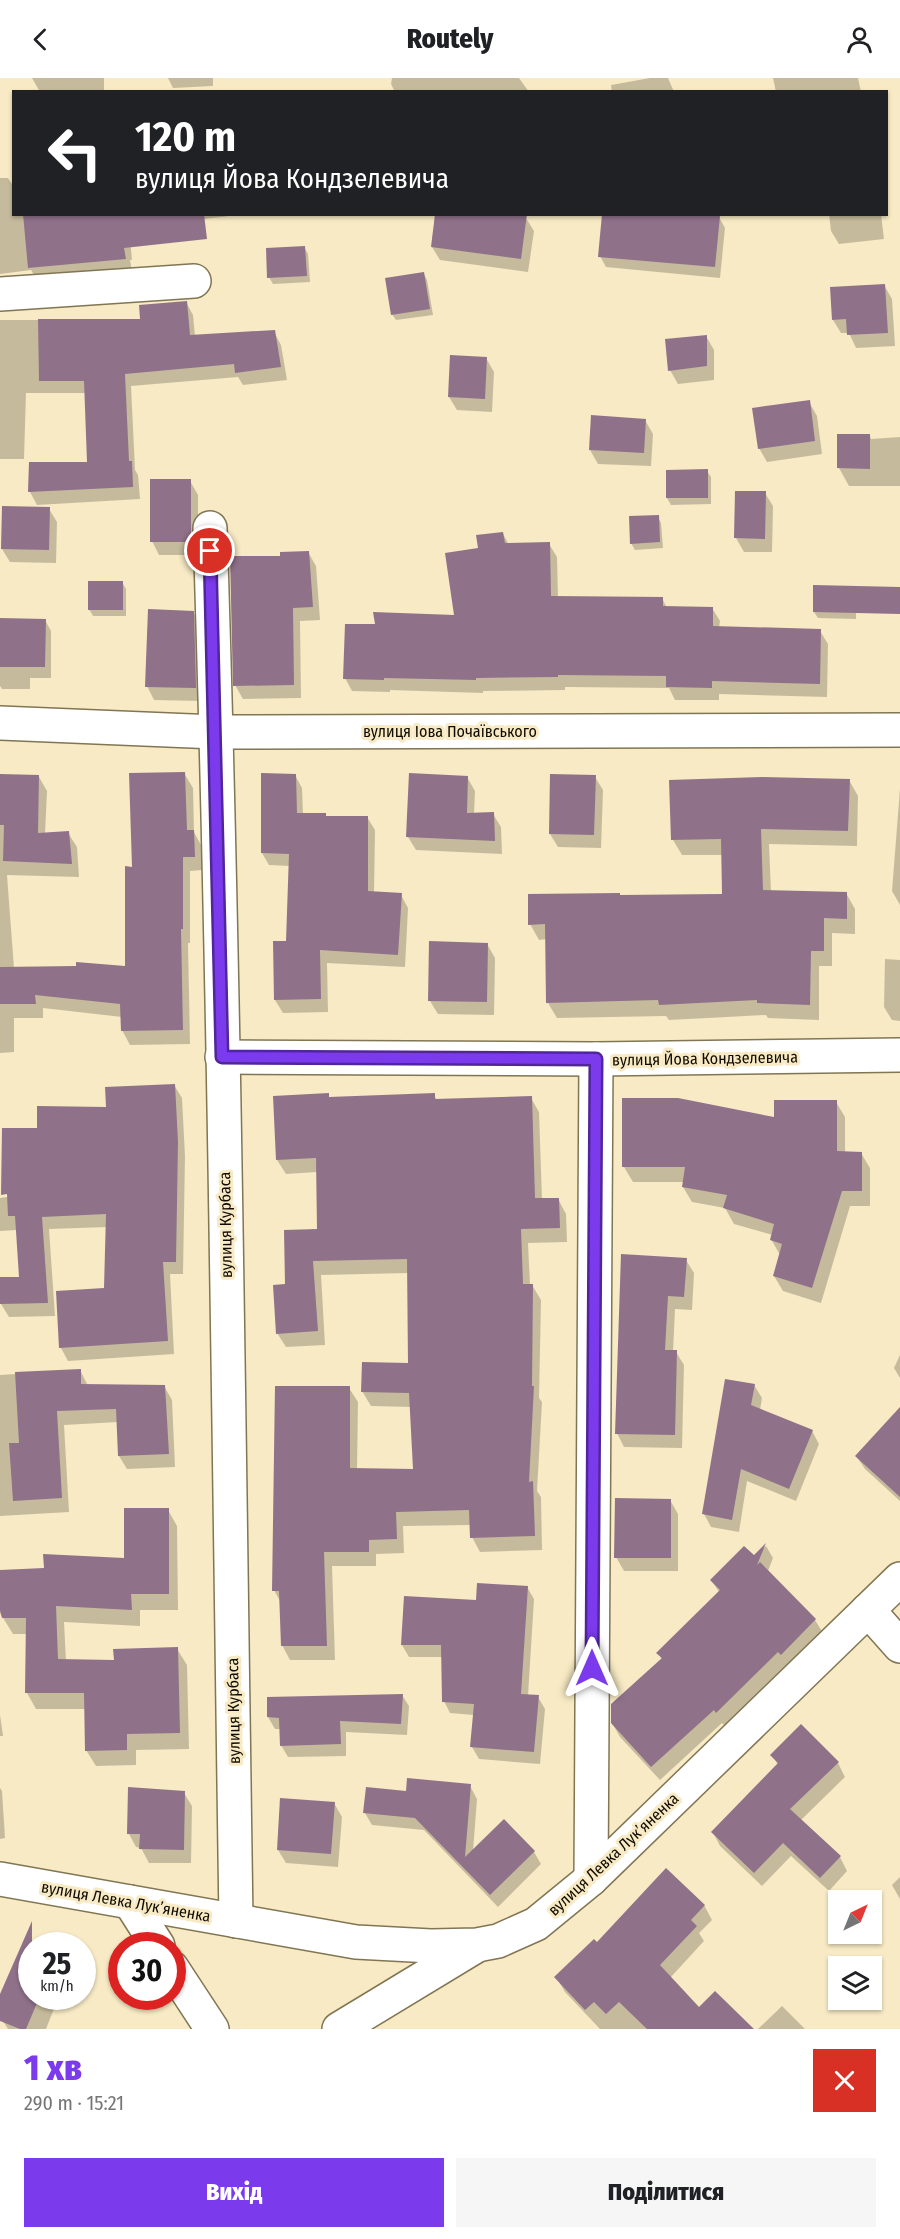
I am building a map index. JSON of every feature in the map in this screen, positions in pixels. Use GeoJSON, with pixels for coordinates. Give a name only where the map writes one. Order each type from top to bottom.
{"type":"FeatureCollection","features":[{"type":"Feature","properties":{"kind":"street"},"geometry":{"type":"LineString","coordinates":[[0,294],[194,281]]}},
{"type":"Feature","properties":{"kind":"street","name":"вулиця Курбаса"},"geometry":{"type":"LineString","coordinates":[[210,528],[216,732],[236,1921]]}},
{"type":"Feature","properties":{"kind":"street","name":"вулиця Іова Почаївського"},"geometry":{"type":"LineString","coordinates":[[0,723],[216,732],[900,730]]}},
{"type":"Feature","properties":{"kind":"street","name":"вулиця Йова Кондзелевича"},"geometry":{"type":"LineString","coordinates":[[222,1057],[596,1059],[900,1055]]}},
{"type":"Feature","properties":{"kind":"street"},"geometry":{"type":"LineString","coordinates":[[591,1879],[596,1059]]}},
{"type":"Feature","properties":{"kind":"street","name":"вулиця Левка Лукʼяненка"},"geometry":{"type":"LineString","coordinates":[[0,1879],[356,1942],[431,1946],[477,1945],[498,1941],[536,1924],[591,1879],[900,1579]]}},
{"type":"Feature","properties":{"kind":"street"},"geometry":{"type":"LineString","coordinates":[[868,1610],[900,1646]]}},
{"type":"Feature","properties":{"kind":"street"},"geometry":{"type":"LineString","coordinates":[[130,1902],[149,1932]]}},
{"type":"Feature","properties":{"kind":"street"},"geometry":{"type":"LineString","coordinates":[[339,2029],[477,1945]]}},
{"type":"Feature","properties":{"kind":"street"},"geometry":{"type":"LineString","coordinates":[[186,1989],[212,2029]]}},
{"type":"Feature","properties":{"kind":"building"},"geometry":{"type":"Polygon","coordinates":[[[23,216],[204,216],[207,239],[124,248],[126,259],[28,268],[23,216]]]}},
{"type":"Feature","properties":{"kind":"building"},"geometry":{"type":"Polygon","coordinates":[[[435,216],[527,216],[521,259],[431,247],[435,216]]]}},
{"type":"Feature","properties":{"kind":"building"},"geometry":{"type":"Polygon","coordinates":[[[602,216],[720,216],[715,267],[598,257],[602,216]]]}},
{"type":"Feature","properties":{"kind":"building"},"geometry":{"type":"Polygon","coordinates":[[[305,246],[307,276],[267,278],[266,248],[305,246]]]}},
{"type":"Feature","properties":{"kind":"building"},"geometry":{"type":"Polygon","coordinates":[[[424,272],[430,309],[391,315],[385,278],[424,272]]]}},
{"type":"Feature","properties":{"kind":"building"},"geometry":{"type":"Polygon","coordinates":[[[885,284],[888,333],[847,335],[846,319],[832,320],[830,287],[885,284]]]}},
{"type":"Feature","properties":{"kind":"building"},"geometry":{"type":"Polygon","coordinates":[[[187,301],[190,335],[275,330],[281,367],[235,373],[234,364],[125,374],[129,461],[132,461],[133,487],[28,492],[29,462],[87,462],[84,381],[39,381],[38,319],[140,319],[139,305],[187,301]]]}},
{"type":"Feature","properties":{"kind":"building"},"geometry":{"type":"Polygon","coordinates":[[[707,335],[707,366],[668,371],[665,339],[707,335]]]}},
{"type":"Feature","properties":{"kind":"building"},"geometry":{"type":"Polygon","coordinates":[[[450,355],[487,357],[485,399],[448,397],[450,355]]]}},
{"type":"Feature","properties":{"kind":"building"},"geometry":{"type":"Polygon","coordinates":[[[810,400],[815,441],[758,449],[752,408],[810,400]]]}},
{"type":"Feature","properties":{"kind":"building"},"geometry":{"type":"Polygon","coordinates":[[[591,415],[646,419],[644,453],[589,450],[591,415]]]}},
{"type":"Feature","properties":{"kind":"building"},"geometry":{"type":"Polygon","coordinates":[[[837,434],[870,434],[870,469],[837,468],[837,434]]]}},
{"type":"Feature","properties":{"kind":"building"},"geometry":{"type":"Polygon","coordinates":[[[708,469],[708,498],[666,498],[666,470],[708,469]]]}},
{"type":"Feature","properties":{"kind":"building"},"geometry":{"type":"Polygon","coordinates":[[[150,479],[191,479],[191,542],[150,542],[150,479]]]}},
{"type":"Feature","properties":{"kind":"building"},"geometry":{"type":"Polygon","coordinates":[[[735,491],[766,491],[765,539],[734,538],[735,491]]]}},
{"type":"Feature","properties":{"kind":"building"},"geometry":{"type":"Polygon","coordinates":[[[2,506],[50,507],[49,550],[1,549],[2,506]]]}},
{"type":"Feature","properties":{"kind":"building"},"geometry":{"type":"Polygon","coordinates":[[[659,515],[660,542],[630,544],[629,516],[659,515]]]}},
{"type":"Feature","properties":{"kind":"building"},"geometry":{"type":"Polygon","coordinates":[[[503,532],[505,543],[550,542],[551,596],[663,597],[663,606],[713,607],[713,626],[821,629],[820,684],[712,681],[712,688],[666,687],[666,676],[558,675],[558,677],[476,678],[476,680],[343,679],[345,624],[375,624],[373,612],[454,615],[445,553],[478,548],[476,535],[503,532]]]}},
{"type":"Feature","properties":{"kind":"building"},"geometry":{"type":"Polygon","coordinates":[[[309,551],[313,607],[293,608],[294,685],[233,686],[230,556],[280,556],[280,552],[309,551]]]}},
{"type":"Feature","properties":{"kind":"building"},"geometry":{"type":"Polygon","coordinates":[[[88,581],[123,581],[123,610],[88,610],[88,581]]]}},
{"type":"Feature","properties":{"kind":"building"},"geometry":{"type":"Polygon","coordinates":[[[813,585],[900,587],[900,614],[813,612],[813,585]]]}},
{"type":"Feature","properties":{"kind":"building"},"geometry":{"type":"Polygon","coordinates":[[[148,609],[194,611],[196,688],[145,687],[148,609]]]}},
{"type":"Feature","properties":{"kind":"building"},"geometry":{"type":"Polygon","coordinates":[[[0,618],[46,619],[45,667],[0,667],[0,618]]]}},
{"type":"Feature","properties":{"kind":"building"},"geometry":{"type":"Polygon","coordinates":[[[185,772],[187,830],[194,830],[195,857],[183,857],[183,929],[181,929],[183,1030],[121,1031],[120,1004],[35,995],[36,1004],[0,1004],[0,967],[76,966],[76,962],[125,966],[125,866],[132,867],[129,773],[185,772]]]}},
{"type":"Feature","properties":{"kind":"building"},"geometry":{"type":"Polygon","coordinates":[[[261,773],[296,774],[297,813],[368,816],[368,891],[402,893],[398,955],[320,950],[321,999],[274,1000],[273,941],[286,941],[289,854],[261,853],[261,773]]]}},
{"type":"Feature","properties":{"kind":"building"},"geometry":{"type":"Polygon","coordinates":[[[409,773],[468,776],[467,813],[494,812],[495,841],[406,837],[409,773]]]}},
{"type":"Feature","properties":{"kind":"building"},"geometry":{"type":"Polygon","coordinates":[[[0,774],[39,775],[38,833],[69,831],[72,864],[3,861],[4,825],[0,825],[0,774]]]}},
{"type":"Feature","properties":{"kind":"building"},"geometry":{"type":"Polygon","coordinates":[[[550,774],[596,775],[594,835],[549,834],[550,774]]]}},
{"type":"Feature","properties":{"kind":"building"},"geometry":{"type":"Polygon","coordinates":[[[762,777],[850,779],[848,831],[761,829],[763,890],[847,892],[847,919],[824,918],[824,951],[811,951],[810,1005],[757,1003],[757,1000],[659,1005],[658,1000],[546,1003],[545,924],[528,925],[528,894],[722,894],[721,839],[671,840],[669,780],[762,777]]]}},
{"type":"Feature","properties":{"kind":"building"},"geometry":{"type":"Polygon","coordinates":[[[429,941],[488,943],[487,1002],[428,1001],[429,941]]]}},
{"type":"Feature","properties":{"kind":"building"},"geometry":{"type":"Polygon","coordinates":[[[175,1084],[178,1142],[176,1262],[163,1262],[168,1341],[59,1348],[56,1291],[104,1288],[106,1214],[42,1217],[48,1303],[0,1304],[0,1277],[19,1277],[15,1216],[8,1216],[7,1194],[1,1195],[2,1128],[37,1128],[37,1106],[106,1107],[105,1087],[175,1084]]]}},
{"type":"Feature","properties":{"kind":"building"},"geometry":{"type":"Polygon","coordinates":[[[329,1093],[329,1097],[435,1093],[435,1099],[532,1096],[535,1198],[559,1198],[560,1228],[521,1229],[523,1284],[533,1284],[532,1386],[534,1386],[529,1482],[533,1481],[535,1536],[470,1538],[469,1510],[396,1512],[397,1539],[369,1540],[369,1552],[324,1552],[327,1646],[281,1646],[279,1591],[272,1591],[275,1386],[350,1386],[350,1468],[413,1469],[409,1393],[361,1392],[362,1362],[408,1363],[407,1259],[313,1261],[318,1331],[276,1334],[273,1285],[285,1284],[284,1230],[317,1229],[316,1158],[276,1160],[273,1096],[329,1093]]]}},
{"type":"Feature","properties":{"kind":"building"},"geometry":{"type":"Polygon","coordinates":[[[622,1098],[678,1098],[774,1117],[774,1100],[837,1100],[837,1151],[862,1152],[862,1191],[842,1191],[812,1288],[773,1276],[782,1244],[770,1240],[774,1224],[723,1208],[727,1195],[682,1187],[685,1167],[622,1167],[622,1098]]]}},
{"type":"Feature","properties":{"kind":"building"},"geometry":{"type":"Polygon","coordinates":[[[621,1254],[687,1258],[684,1297],[668,1296],[665,1350],[677,1350],[675,1435],[615,1434],[621,1254]]]}},
{"type":"Feature","properties":{"kind":"building"},"geometry":{"type":"Polygon","coordinates":[[[81,1369],[81,1384],[165,1385],[169,1454],[118,1456],[116,1409],[57,1411],[62,1498],[13,1501],[9,1443],[19,1443],[15,1372],[81,1369]]]}},
{"type":"Feature","properties":{"kind":"building"},"geometry":{"type":"Polygon","coordinates":[[[725,1379],[755,1384],[751,1405],[813,1430],[789,1489],[741,1469],[732,1520],[702,1514],[725,1379]]]}},
{"type":"Feature","properties":{"kind":"building"},"geometry":{"type":"Polygon","coordinates":[[[900,1407],[900,1497],[855,1456],[900,1407]]]}},
{"type":"Feature","properties":{"kind":"building"},"geometry":{"type":"Polygon","coordinates":[[[615,1498],[671,1499],[671,1558],[614,1558],[615,1498]]]}},
{"type":"Feature","properties":{"kind":"building"},"geometry":{"type":"Polygon","coordinates":[[[124,1508],[169,1508],[169,1594],[131,1594],[132,1610],[56,1606],[58,1659],[114,1660],[113,1649],[178,1647],[180,1733],[127,1734],[127,1750],[85,1751],[84,1693],[25,1693],[26,1618],[2,1618],[0,1570],[44,1568],[43,1554],[124,1558],[124,1508]]]}},
{"type":"Feature","properties":{"kind":"building"},"geometry":{"type":"Polygon","coordinates":[[[766,1543],[757,1565],[760,1562],[816,1619],[781,1655],[778,1652],[716,1713],[714,1710],[651,1767],[611,1723],[611,1704],[662,1658],[656,1653],[720,1590],[710,1580],[744,1546],[754,1555],[766,1543]]]}},
{"type":"Feature","properties":{"kind":"building"},"geometry":{"type":"Polygon","coordinates":[[[477,1583],[528,1586],[521,1694],[539,1695],[534,1752],[470,1747],[474,1704],[442,1702],[441,1645],[401,1645],[404,1596],[476,1600],[477,1583]]]}},
{"type":"Feature","properties":{"kind":"building"},"geometry":{"type":"Polygon","coordinates":[[[403,1694],[401,1724],[340,1721],[341,1744],[280,1746],[279,1718],[267,1717],[267,1697],[403,1694]]]}},
{"type":"Feature","properties":{"kind":"building"},"geometry":{"type":"Polygon","coordinates":[[[801,1724],[839,1762],[790,1809],[841,1856],[820,1878],[783,1843],[754,1873],[711,1832],[778,1763],[770,1755],[801,1724]]]}},
{"type":"Feature","properties":{"kind":"building"},"geometry":{"type":"Polygon","coordinates":[[[407,1778],[471,1784],[465,1857],[504,1819],[535,1851],[490,1895],[415,1818],[363,1813],[366,1787],[406,1791],[407,1778]]]}},
{"type":"Feature","properties":{"kind":"building"},"geometry":{"type":"Polygon","coordinates":[[[128,1787],[185,1791],[184,1850],[139,1849],[140,1834],[127,1834],[128,1787]]]}},
{"type":"Feature","properties":{"kind":"building"},"geometry":{"type":"Polygon","coordinates":[[[280,1798],[335,1802],[331,1854],[277,1850],[280,1798]]]}},
{"type":"Feature","properties":{"kind":"building"},"geometry":{"type":"Polygon","coordinates":[[[666,1868],[705,1905],[691,1920],[697,1926],[660,1965],[699,2007],[715,1991],[754,2029],[647,2029],[619,2002],[606,2014],[594,2002],[585,2010],[554,1977],[594,1939],[597,1942],[666,1868]]]}},
{"type":"Feature","properties":{"kind":"building"},"geometry":{"type":"Polygon","coordinates":[[[32,1921],[32,1932],[27,1932],[32,1921]]]}},
{"type":"Feature","properties":{"kind":"building"},"geometry":{"type":"Polygon","coordinates":[[[18,1953],[18,2010],[34,2010],[26,2029],[0,2021],[0,1994],[18,1953]]]}},
{"type":"Feature","properties":{"kind":"route"},"geometry":{"type":"LineString","coordinates":[[210,551],[222,1057],[596,1059],[592,1668]]}}]}
